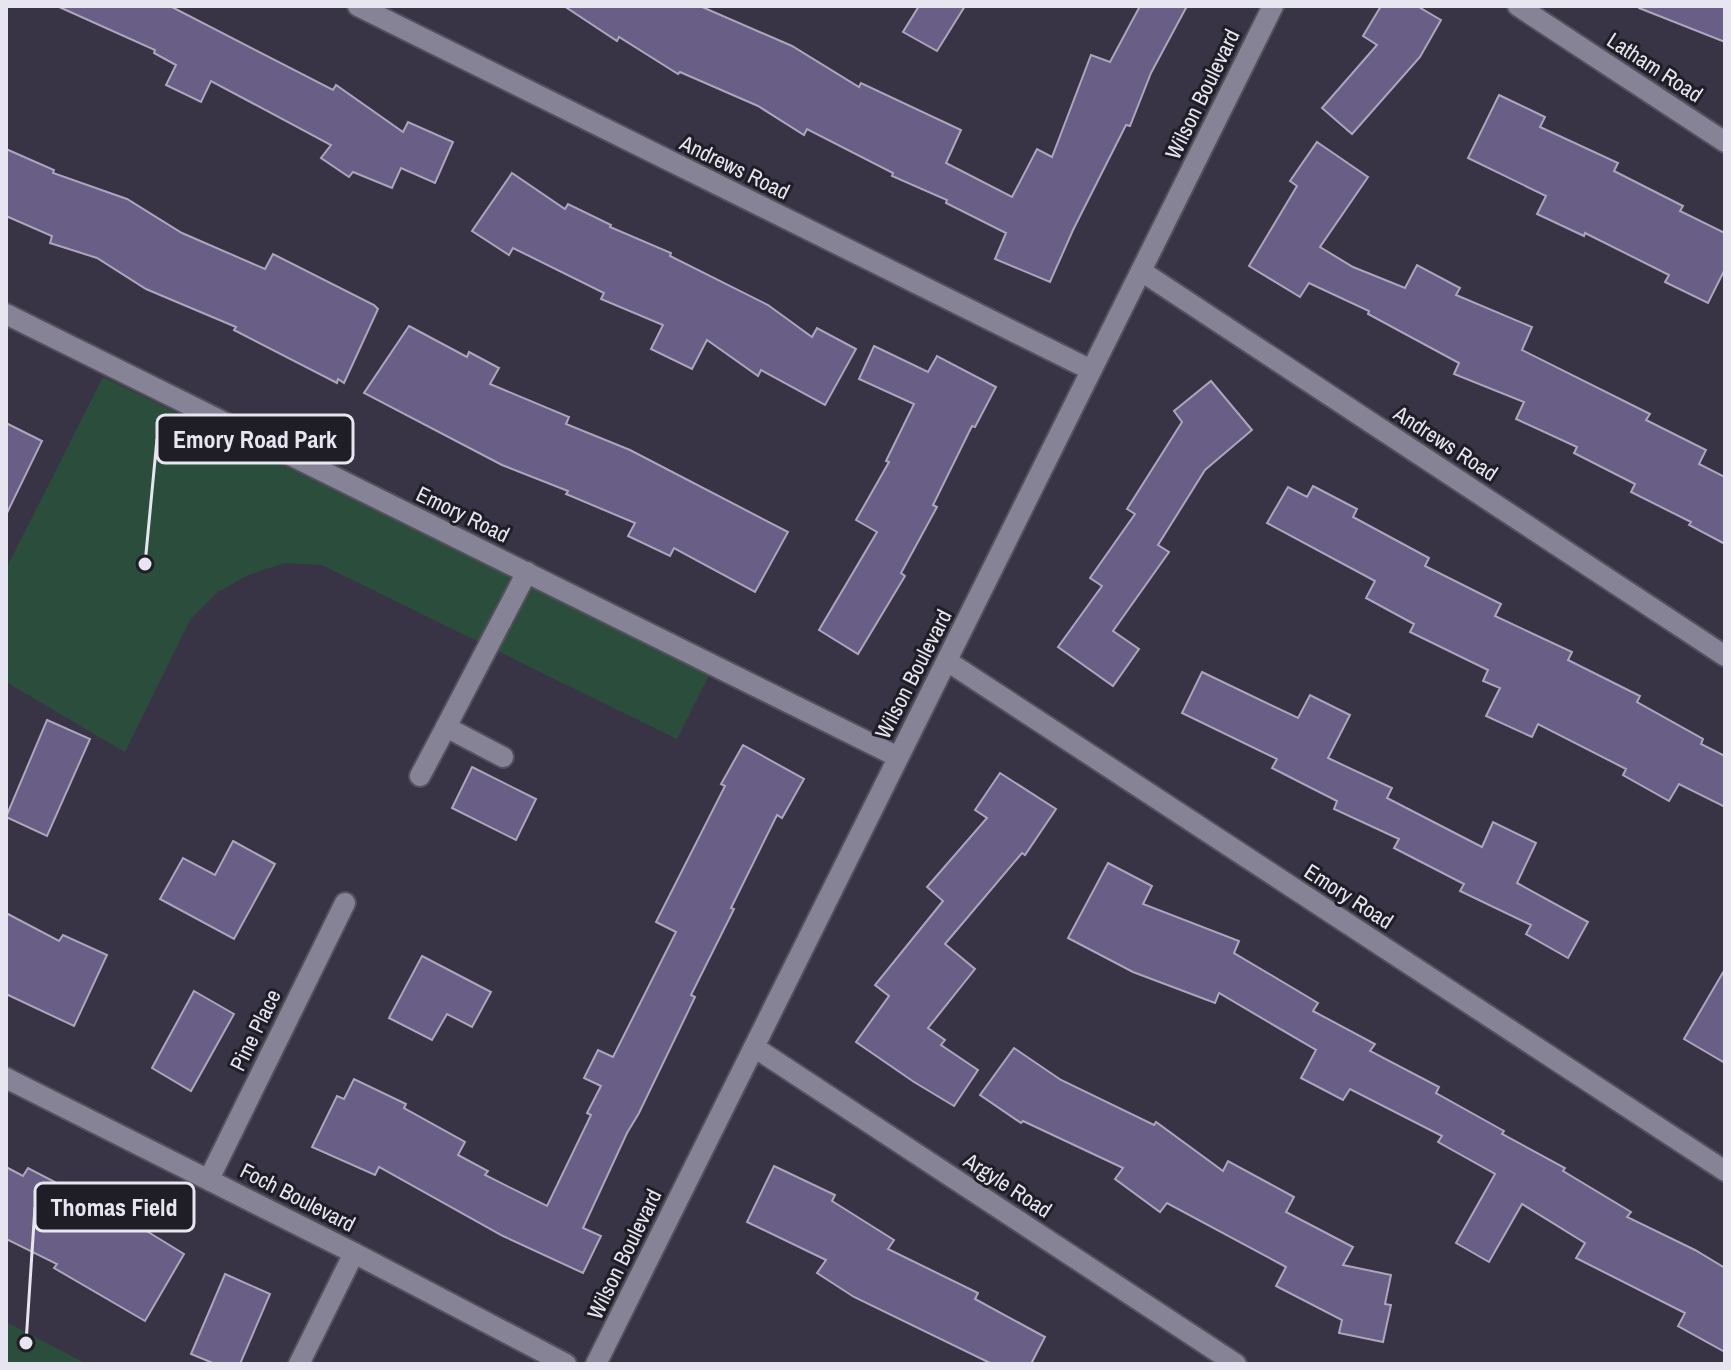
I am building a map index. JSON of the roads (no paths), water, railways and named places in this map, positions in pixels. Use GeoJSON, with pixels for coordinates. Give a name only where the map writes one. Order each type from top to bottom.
{"type":"FeatureCollection","features":[{"type":"Feature","properties":{"kind":"street","name":"Andrews Road"},"geometry":{"type":"LineString","coordinates":[[358,6],[1091,370]]}},
{"type":"Feature","properties":{"kind":"street","name":"Wilson Boulevard"},"geometry":{"type":"LineString","coordinates":[[596,1364],[1273,6]]}},
{"type":"Feature","properties":{"kind":"street","name":"Latham Road"},"geometry":{"type":"LineString","coordinates":[[1518,6],[1725,142]]}},
{"type":"Feature","properties":{"kind":"street","name":"Andrews Road"},"geometry":{"type":"LineString","coordinates":[[1141,271],[1725,656]]}},
{"type":"Feature","properties":{"kind":"street","name":"Emory Road"},"geometry":{"type":"LineString","coordinates":[[6,314],[898,757]]}},
{"type":"Feature","properties":{"kind":"street"},"geometry":{"type":"LineString","coordinates":[[420,776],[527,572]]}},
{"type":"Feature","properties":{"kind":"street","name":"Emory Road"},"geometry":{"type":"LineString","coordinates":[[947,661],[1725,1171]]}},
{"type":"Feature","properties":{"kind":"street"},"geometry":{"type":"LineString","coordinates":[[446,727],[503,757]]}},
{"type":"Feature","properties":{"kind":"street","name":"Pine Place"},"geometry":{"type":"LineString","coordinates":[[209,1179],[345,903]]}},
{"type":"Feature","properties":{"kind":"street","name":"Argyle Road"},"geometry":{"type":"LineString","coordinates":[[754,1047],[1236,1364]]}},
{"type":"Feature","properties":{"kind":"street","name":"Foch Boulevard"},"geometry":{"type":"LineString","coordinates":[[6,1078],[354,1253],[566,1364]]}},
{"type":"Feature","properties":{"kind":"street"},"geometry":{"type":"LineString","coordinates":[[299,1364],[354,1253]]}},
{"type":"Feature","properties":{"kind":"place","name":"Emory Road Park"},"geometry":{"type":"Point","coordinates":[145,564]}},
{"type":"Feature","properties":{"kind":"place","name":"Thomas Field"},"geometry":{"type":"Point","coordinates":[26,1343]}}]}
